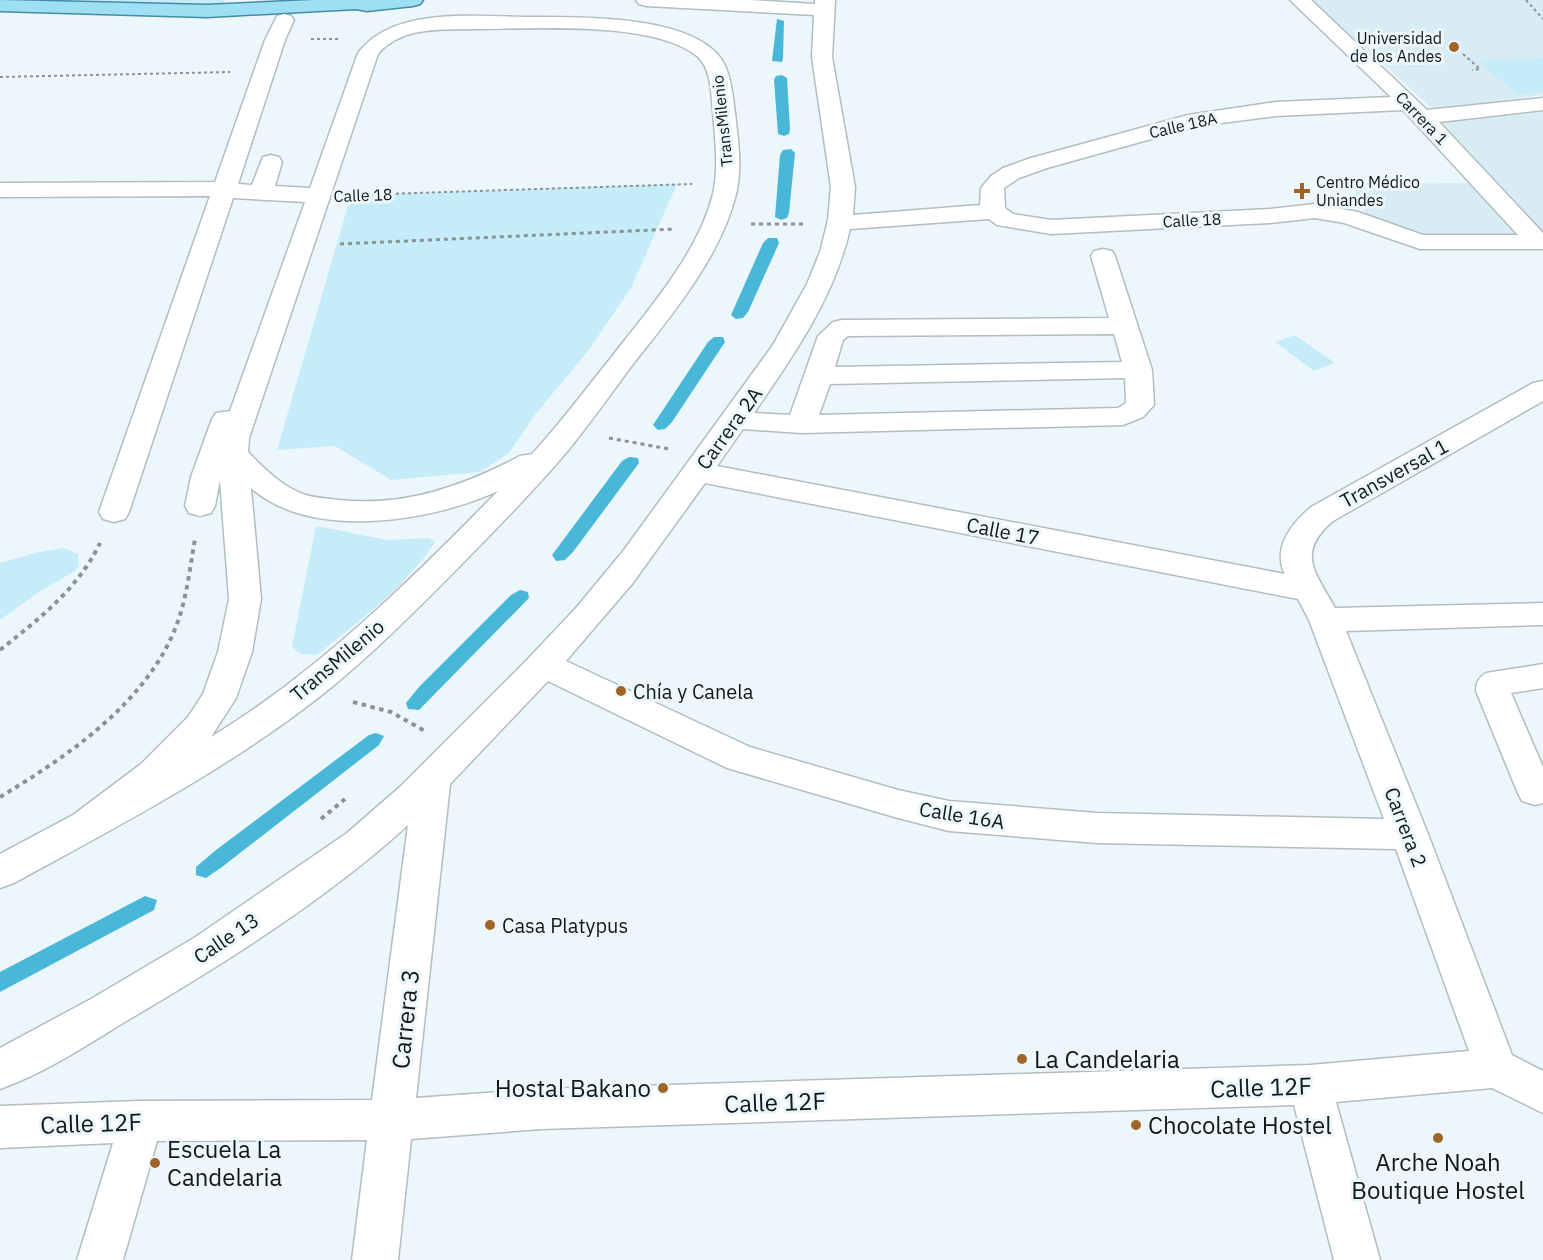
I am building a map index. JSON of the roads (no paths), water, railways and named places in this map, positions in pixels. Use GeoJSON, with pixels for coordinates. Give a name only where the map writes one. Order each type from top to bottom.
{"type":"FeatureCollection","features":[{"type":"Feature","properties":{"kind":"main road"},"geometry":{"type":"LineString","coordinates":[[0,5],[207,11],[343,2],[388,4],[413,0]]}},
{"type":"Feature","properties":{"kind":"street"},"geometry":{"type":"LineString","coordinates":[[616,26],[638,22],[650,14],[651,9],[635,0]]}},
{"type":"Feature","properties":{"kind":"street"},"geometry":{"type":"LineString","coordinates":[[646,0],[824,5]]}},
{"type":"Feature","properties":{"kind":"street","name":"Carrera 1"},"geometry":{"type":"LineString","coordinates":[[1300,0],[1416,110],[1540,242]]}},
{"type":"Feature","properties":{"kind":"street"},"geometry":{"type":"LineString","coordinates":[[388,4],[391,34]]}},
{"type":"Feature","properties":{"kind":"street","name":"Carrera 2A"},"geometry":{"type":"LineString","coordinates":[[432,778],[543,664],[620,578],[785,347],[813,297],[830,257],[840,223],[843,187],[822,57],[824,5]]}},
{"type":"Feature","properties":{"kind":"street","name":"TransMilenio"},"geometry":{"type":"LineString","coordinates":[[0,872],[86,826],[183,773],[312,685],[373,633],[506,502],[560,440],[684,279],[711,228],[723,199],[727,137],[716,64],[703,51],[688,42],[652,30],[616,26],[474,23],[436,24],[391,34],[368,53],[311,196],[302,245],[235,438],[233,454],[245,599],[235,652],[219,698],[200,726],[154,774],[86,826]]}},
{"type":"Feature","properties":{"kind":"street"},"geometry":{"type":"LineString","coordinates":[[114,512],[279,30]]}},
{"type":"Feature","properties":{"kind":"street","name":"Calle 18A"},"geometry":{"type":"LineString","coordinates":[[994,211],[990,197],[991,189],[1011,173],[1038,163],[1196,120],[1249,112],[1416,110],[1543,104]]}},
{"type":"Feature","properties":{"kind":"street"},"geometry":{"type":"LineString","coordinates":[[200,506],[206,477],[311,196],[314,156]]}},
{"type":"Feature","properties":{"kind":"street"},"geometry":{"type":"LineString","coordinates":[[261,193],[271,162]]}},
{"type":"Feature","properties":{"kind":"street"},"geometry":{"type":"LineString","coordinates":[[0,190],[190,188],[311,196]]}},
{"type":"Feature","properties":{"kind":"street","name":"Calle 18"},"geometry":{"type":"LineString","coordinates":[[840,223],[994,211],[1006,220],[1051,226],[1270,216],[1315,211],[1349,217],[1420,242],[1540,242]]}},
{"type":"Feature","properties":{"kind":"street"},"geometry":{"type":"LineString","coordinates":[[734,420],[801,424],[1123,416],[1140,405],[1138,370],[1103,256]]}},
{"type":"Feature","properties":{"kind":"street"},"geometry":{"type":"LineString","coordinates":[[801,424],[831,336],[842,328],[1125,326]]}},
{"type":"Feature","properties":{"kind":"street"},"geometry":{"type":"LineString","coordinates":[[819,376],[1138,370]]}},
{"type":"Feature","properties":{"kind":"street","name":"Transversal 1"},"geometry":{"type":"LineString","coordinates":[[1317,605],[1297,566],[1295,552],[1310,525],[1322,514],[1543,389]]}},
{"type":"Feature","properties":{"kind":"street","name":"TransMilenio"},"geometry":{"type":"LineString","coordinates":[[233,454],[286,499],[340,511],[371,512],[402,510],[474,492],[560,440]]}},
{"type":"Feature","properties":{"kind":"street","name":"Calle 17"},"geometry":{"type":"LineString","coordinates":[[703,464],[1317,605],[1543,614]]}},
{"type":"Feature","properties":{"kind":"street","name":"Carrera 2"},"geometry":{"type":"LineString","coordinates":[[1317,605],[1409,834],[1496,1068]]}},
{"type":"Feature","properties":{"kind":"street","name":"Calle 16A"},"geometry":{"type":"LineString","coordinates":[[543,664],[740,758],[898,804],[949,816],[1014,824],[1096,828],[1409,834]]}},
{"type":"Feature","properties":{"kind":"street"},"geometry":{"type":"LineString","coordinates":[[1535,791],[1493,691],[1493,685],[1498,682],[1543,676]]}},
{"type":"Feature","properties":{"kind":"street","name":"Calle 13"},"geometry":{"type":"LineString","coordinates":[[0,1070],[78,1029],[211,950],[339,860],[397,813],[432,778]]}},
{"type":"Feature","properties":{"kind":"street","name":"Carrera 3"},"geometry":{"type":"LineString","coordinates":[[375,1260],[432,778]]}},
{"type":"Feature","properties":{"kind":"street"},"geometry":{"type":"LineString","coordinates":[[1496,1068],[1543,1093]]}},
{"type":"Feature","properties":{"kind":"street","name":"Calle 12F"},"geometry":{"type":"LineString","coordinates":[[0,1126],[139,1121],[393,1120],[541,1109],[1310,1086],[1496,1068]]}},
{"type":"Feature","properties":{"kind":"street"},"geometry":{"type":"LineString","coordinates":[[1310,1086],[1357,1260]]}},
{"type":"Feature","properties":{"kind":"street"},"geometry":{"type":"LineString","coordinates":[[100,1260],[134,1148],[139,1121]]}},
{"type":"Feature","properties":{"kind":"water"},"geometry":{"type":"Polygon","coordinates":[[[777,19],[784,21],[782,62],[772,61],[777,19]]]}},
{"type":"Feature","properties":{"kind":"water"},"geometry":{"type":"Polygon","coordinates":[[[782,75],[787,78],[790,129],[789,134],[784,136],[778,134],[774,80],[776,76],[782,75]]]}},
{"type":"Feature","properties":{"kind":"water"},"geometry":{"type":"Polygon","coordinates":[[[791,149],[795,153],[789,213],[787,218],[781,220],[775,217],[780,155],[783,150],[791,149]]]}},
{"type":"Feature","properties":{"kind":"water"},"geometry":{"type":"Polygon","coordinates":[[[768,238],[777,238],[779,243],[748,312],[743,318],[736,319],[731,315],[763,243],[768,238]]]}},
{"type":"Feature","properties":{"kind":"water"},"geometry":{"type":"Polygon","coordinates":[[[714,337],[723,337],[725,342],[672,422],[665,429],[658,430],[653,425],[708,342],[714,337]]]}},
{"type":"Feature","properties":{"kind":"water"},"geometry":{"type":"Polygon","coordinates":[[[629,457],[638,458],[639,463],[573,552],[565,560],[556,561],[552,555],[622,461],[629,457]]]}},
{"type":"Feature","properties":{"kind":"water"},"geometry":{"type":"Polygon","coordinates":[[[520,590],[528,592],[529,598],[419,710],[408,709],[406,703],[419,687],[511,595],[520,590]]]}},
{"type":"Feature","properties":{"kind":"water"},"geometry":{"type":"Polygon","coordinates":[[[376,733],[384,736],[379,745],[222,867],[206,878],[196,875],[196,867],[216,850],[369,735],[376,733]]]}},
{"type":"Feature","properties":{"kind":"water"},"geometry":{"type":"Polygon","coordinates":[[[145,896],[157,900],[154,910],[0,992],[0,972],[145,896]]]}},
{"type":"Feature","properties":{"kind":"place","name":"Universidad de los Andes"},"geometry":{"type":"Point","coordinates":[1454,47]}},
{"type":"Feature","properties":{"kind":"place","name":"Centro Médico Uniandes"},"geometry":{"type":"Point","coordinates":[1302,191]}},
{"type":"Feature","properties":{"kind":"place","name":"Chía y Canela"},"geometry":{"type":"Point","coordinates":[621,691]}},
{"type":"Feature","properties":{"kind":"place","name":"Casa Platypus"},"geometry":{"type":"Point","coordinates":[490,925]}},
{"type":"Feature","properties":{"kind":"place","name":"La Candelaria"},"geometry":{"type":"Point","coordinates":[1022,1059]}},
{"type":"Feature","properties":{"kind":"place","name":"Hostal Bakano"},"geometry":{"type":"Point","coordinates":[663,1088]}},
{"type":"Feature","properties":{"kind":"place","name":"Chocolate Hostel"},"geometry":{"type":"Point","coordinates":[1136,1125]}},
{"type":"Feature","properties":{"kind":"place","name":"Arche Noah Boutique Hostel"},"geometry":{"type":"Point","coordinates":[1438,1138]}},
{"type":"Feature","properties":{"kind":"place","name":"Escuela La Candelaria"},"geometry":{"type":"Point","coordinates":[155,1163]}}]}
